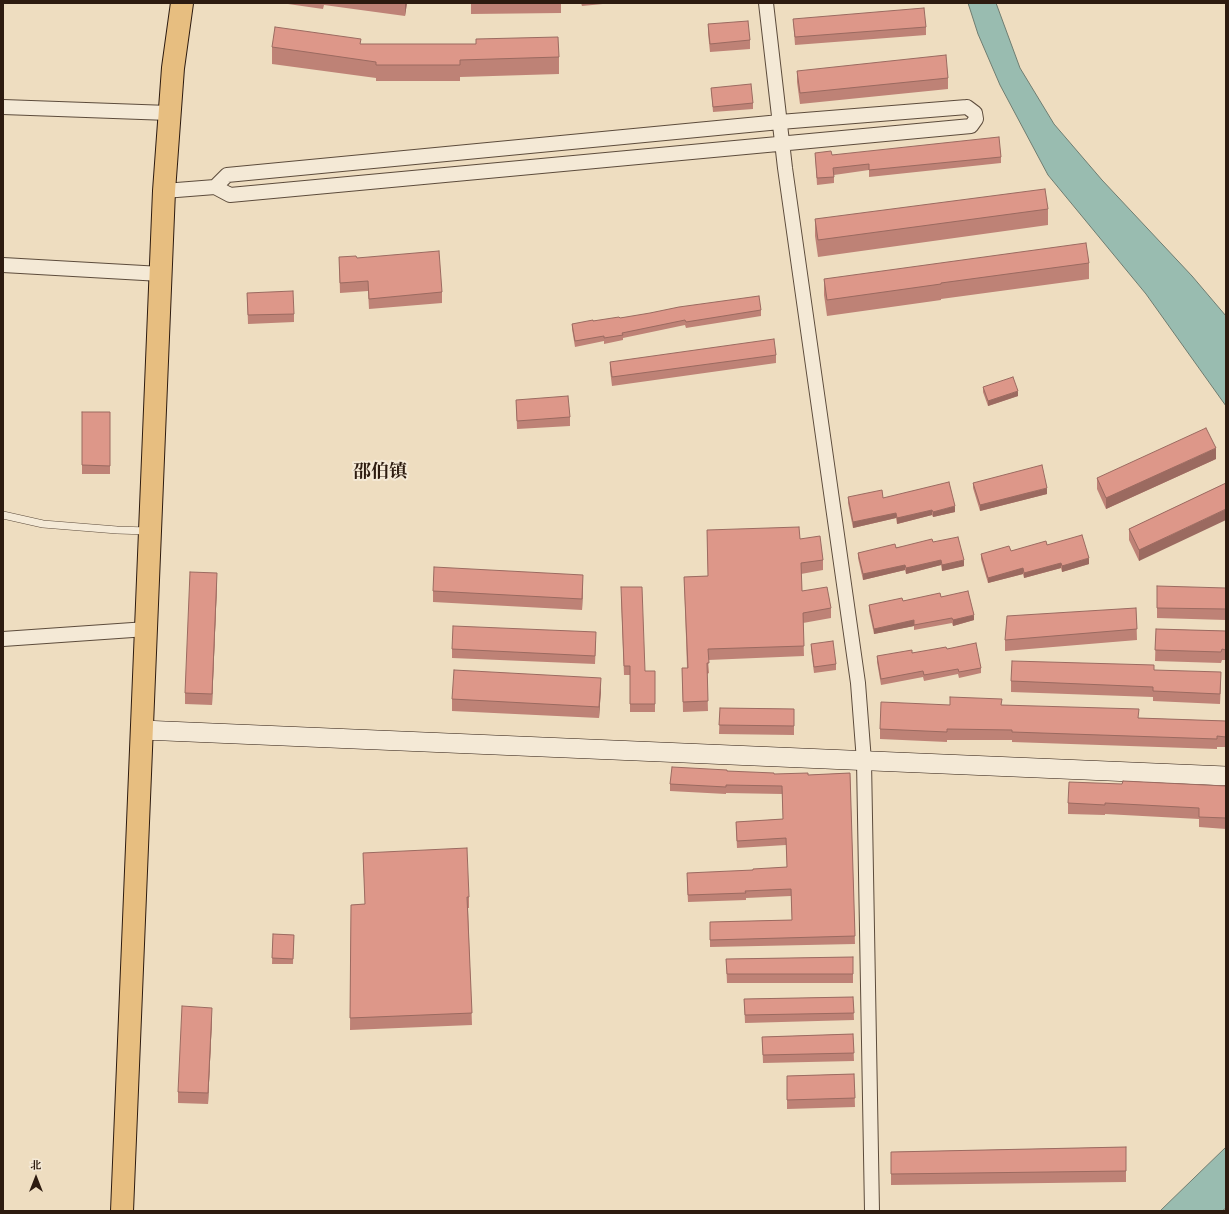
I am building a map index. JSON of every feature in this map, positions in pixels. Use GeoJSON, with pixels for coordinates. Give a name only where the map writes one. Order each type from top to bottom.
{"type":"FeatureCollection","features":[{"type":"Feature","properties":{"kind":"main road"},"geometry":{"type":"LineString","coordinates":[[122,1211],[164,191],[173,68],[182,3]]}},
{"type":"Feature","properties":{"kind":"main road"},"geometry":{"type":"LineString","coordinates":[[142,730],[1226,776]]}},
{"type":"Feature","properties":{"kind":"street"},"geometry":{"type":"LineString","coordinates":[[766,3],[782,144],[858,683],[864,760],[872,1211]]}},
{"type":"Feature","properties":{"kind":"street"},"geometry":{"type":"LineString","coordinates":[[3,106],[169,113]]}},
{"type":"Feature","properties":{"kind":"street"},"geometry":{"type":"LineString","coordinates":[[164,191],[215,187],[230,195],[971,126],[976,119],[975,113],[968,107],[780,122],[227,175],[215,187]]}},
{"type":"Feature","properties":{"kind":"street"},"geometry":{"type":"LineString","coordinates":[[3,265],[161,274]]}},
{"type":"Feature","properties":{"kind":"street"},"geometry":{"type":"LineString","coordinates":[[3,639],[146,629]]}},
{"type":"Feature","properties":{"kind":"lane"},"geometry":{"type":"LineString","coordinates":[[3,515],[43,524],[151,531]]}},
{"type":"Feature","properties":{"kind":"water"},"geometry":{"type":"Polygon","coordinates":[[[968,3],[996,3],[1020,68],[1054,124],[1102,180],[1192,276],[1226,316],[1226,406],[1146,294],[1048,175],[1000,85],[978,34],[968,3]]]}},
{"type":"Feature","properties":{"kind":"water"},"geometry":{"type":"Polygon","coordinates":[[[1226,1147],[1226,1208],[1222,1211],[1160,1211],[1226,1147]]]}},
{"type":"Feature","properties":{"kind":"building"},"geometry":{"type":"Polygon","coordinates":[[[924,8],[926,27],[795,37],[793,19],[924,8]]]}},
{"type":"Feature","properties":{"kind":"building"},"geometry":{"type":"Polygon","coordinates":[[[748,21],[750,40],[710,44],[708,24],[748,21]]]}},
{"type":"Feature","properties":{"kind":"building"},"geometry":{"type":"Polygon","coordinates":[[[275,27],[361,39],[360,44],[476,44],[476,39],[558,37],[559,57],[460,60],[460,65],[376,65],[376,62],[272,47],[275,27]]]}},
{"type":"Feature","properties":{"kind":"building"},"geometry":{"type":"Polygon","coordinates":[[[946,55],[948,78],[800,93],[797,71],[946,55]]]}},
{"type":"Feature","properties":{"kind":"building"},"geometry":{"type":"Polygon","coordinates":[[[751,84],[753,103],[713,107],[711,88],[751,84]]]}},
{"type":"Feature","properties":{"kind":"building"},"geometry":{"type":"Polygon","coordinates":[[[999,137],[1001,157],[869,170],[869,164],[833,168],[834,177],[817,178],[815,153],[831,151],[832,155],[999,137]]]}},
{"type":"Feature","properties":{"kind":"building"},"geometry":{"type":"Polygon","coordinates":[[[1045,189],[1048,209],[818,240],[815,219],[1045,189]]]}},
{"type":"Feature","properties":{"kind":"building"},"geometry":{"type":"Polygon","coordinates":[[[1086,243],[1089,263],[827,300],[824,279],[1086,243]]]}},
{"type":"Feature","properties":{"kind":"building"},"geometry":{"type":"Polygon","coordinates":[[[439,251],[442,292],[369,299],[368,281],[340,283],[339,257],[356,256],[357,258],[439,251]]]}},
{"type":"Feature","properties":{"kind":"building"},"geometry":{"type":"Polygon","coordinates":[[[293,291],[294,314],[248,315],[247,293],[293,291]]]}},
{"type":"Feature","properties":{"kind":"building"},"geometry":{"type":"Polygon","coordinates":[[[759,296],[761,310],[686,322],[685,320],[622,333],[623,335],[604,338],[604,336],[575,341],[572,324],[759,296]]]}},
{"type":"Feature","properties":{"kind":"building"},"geometry":{"type":"Polygon","coordinates":[[[774,339],[776,355],[612,377],[610,362],[774,339]]]}},
{"type":"Feature","properties":{"kind":"building"},"geometry":{"type":"Polygon","coordinates":[[[1013,377],[1018,391],[988,401],[983,387],[1013,377]]]}},
{"type":"Feature","properties":{"kind":"building"},"geometry":{"type":"Polygon","coordinates":[[[568,396],[570,417],[517,421],[516,400],[568,396]]]}},
{"type":"Feature","properties":{"kind":"building"},"geometry":{"type":"Polygon","coordinates":[[[82,412],[110,412],[110,466],[82,465],[82,412]]]}},
{"type":"Feature","properties":{"kind":"building"},"geometry":{"type":"Polygon","coordinates":[[[1206,428],[1216,448],[1106,498],[1097,478],[1206,428]]]}},
{"type":"Feature","properties":{"kind":"building"},"geometry":{"type":"Polygon","coordinates":[[[1042,465],[1047,488],[980,505],[973,483],[1042,465]]]}},
{"type":"Feature","properties":{"kind":"building"},"geometry":{"type":"Polygon","coordinates":[[[949,482],[955,506],[933,512],[932,510],[897,518],[896,513],[853,522],[848,497],[882,490],[883,498],[949,482]]]}},
{"type":"Feature","properties":{"kind":"building"},"geometry":{"type":"Polygon","coordinates":[[[1226,483],[1226,509],[1139,550],[1129,529],[1226,483]]]}},
{"type":"Feature","properties":{"kind":"building"},"geometry":{"type":"Polygon","coordinates":[[[799,527],[800,539],[820,536],[823,560],[801,563],[802,591],[827,587],[831,608],[803,613],[804,646],[708,649],[708,701],[683,702],[682,668],[688,668],[684,577],[708,576],[707,530],[799,527]]]}},
{"type":"Feature","properties":{"kind":"building"},"geometry":{"type":"Polygon","coordinates":[[[1082,535],[1089,558],[1062,566],[1061,563],[1024,573],[1023,568],[988,578],[981,554],[1009,546],[1011,551],[1046,541],[1047,545],[1082,535]]]}},
{"type":"Feature","properties":{"kind":"building"},"geometry":{"type":"Polygon","coordinates":[[[958,537],[964,560],[942,565],[941,560],[906,568],[905,565],[863,574],[858,553],[895,544],[896,548],[932,539],[933,542],[958,537]]]}},
{"type":"Feature","properties":{"kind":"building"},"geometry":{"type":"Polygon","coordinates":[[[434,567],[583,575],[582,599],[433,591],[434,567]]]}},
{"type":"Feature","properties":{"kind":"building"},"geometry":{"type":"Polygon","coordinates":[[[190,572],[217,573],[212,694],[185,693],[190,572]]]}},
{"type":"Feature","properties":{"kind":"building"},"geometry":{"type":"Polygon","coordinates":[[[1157,586],[1226,588],[1226,609],[1157,608],[1157,586]]]}},
{"type":"Feature","properties":{"kind":"building"},"geometry":{"type":"Polygon","coordinates":[[[621,587],[642,587],[645,671],[655,671],[655,704],[630,704],[630,666],[624,666],[621,587]]]}},
{"type":"Feature","properties":{"kind":"building"},"geometry":{"type":"Polygon","coordinates":[[[968,591],[974,615],[953,620],[952,618],[914,625],[914,620],[874,629],[869,605],[902,598],[903,601],[940,593],[941,597],[968,591]]]}},
{"type":"Feature","properties":{"kind":"building"},"geometry":{"type":"Polygon","coordinates":[[[1136,608],[1137,629],[1005,640],[1007,616],[1136,608]]]}},
{"type":"Feature","properties":{"kind":"building"},"geometry":{"type":"Polygon","coordinates":[[[453,626],[596,632],[595,656],[452,649],[453,626]]]}},
{"type":"Feature","properties":{"kind":"building"},"geometry":{"type":"Polygon","coordinates":[[[1156,629],[1226,631],[1226,650],[1222,649],[1221,652],[1155,650],[1156,629]]]}},
{"type":"Feature","properties":{"kind":"building"},"geometry":{"type":"Polygon","coordinates":[[[833,641],[836,664],[814,667],[811,644],[833,641]]]}},
{"type":"Feature","properties":{"kind":"building"},"geometry":{"type":"Polygon","coordinates":[[[976,643],[981,668],[959,672],[958,669],[924,675],[923,671],[881,679],[877,656],[912,650],[912,653],[946,647],[947,649],[976,643]]]}},
{"type":"Feature","properties":{"kind":"building"},"geometry":{"type":"Polygon","coordinates":[[[1012,661],[1154,665],[1154,670],[1221,672],[1220,694],[1153,691],[1153,687],[1011,681],[1012,661]]]}},
{"type":"Feature","properties":{"kind":"building"},"geometry":{"type":"Polygon","coordinates":[[[454,670],[601,678],[599,707],[452,699],[454,670]]]}},
{"type":"Feature","properties":{"kind":"building"},"geometry":{"type":"Polygon","coordinates":[[[950,697],[1002,699],[1001,705],[1139,709],[1138,718],[1226,721],[1226,737],[1217,736],[1217,739],[1012,732],[1012,730],[947,729],[947,732],[880,729],[881,702],[950,705],[950,697]]]}},
{"type":"Feature","properties":{"kind":"building"},"geometry":{"type":"Polygon","coordinates":[[[720,708],[794,709],[794,726],[719,725],[720,708]]]}},
{"type":"Feature","properties":{"kind":"building"},"geometry":{"type":"Polygon","coordinates":[[[672,767],[774,774],[808,773],[808,775],[850,773],[855,936],[710,940],[710,922],[792,920],[791,889],[745,891],[746,893],[688,895],[687,873],[787,867],[786,838],[737,841],[736,822],[783,819],[782,786],[726,785],[726,787],[670,784],[672,767]]]}},
{"type":"Feature","properties":{"kind":"building"},"geometry":{"type":"Polygon","coordinates":[[[1123,781],[1226,786],[1226,818],[1199,817],[1199,808],[1105,803],[1105,805],[1068,803],[1069,782],[1122,784],[1123,781]]]}},
{"type":"Feature","properties":{"kind":"building"},"geometry":{"type":"Polygon","coordinates":[[[467,848],[469,897],[467,897],[472,1013],[350,1018],[351,905],[365,904],[363,853],[467,848]]]}},
{"type":"Feature","properties":{"kind":"building"},"geometry":{"type":"Polygon","coordinates":[[[273,934],[294,935],[293,959],[272,958],[273,934]]]}},
{"type":"Feature","properties":{"kind":"building"},"geometry":{"type":"Polygon","coordinates":[[[853,957],[853,974],[727,974],[726,959],[853,957]]]}},
{"type":"Feature","properties":{"kind":"building"},"geometry":{"type":"Polygon","coordinates":[[[853,997],[854,1013],[745,1015],[744,999],[853,997]]]}},
{"type":"Feature","properties":{"kind":"building"},"geometry":{"type":"Polygon","coordinates":[[[182,1006],[212,1008],[208,1093],[178,1092],[182,1006]]]}},
{"type":"Feature","properties":{"kind":"building"},"geometry":{"type":"Polygon","coordinates":[[[853,1034],[854,1053],[763,1055],[762,1037],[853,1034]]]}},
{"type":"Feature","properties":{"kind":"building"},"geometry":{"type":"Polygon","coordinates":[[[854,1074],[855,1098],[787,1100],[787,1076],[854,1074]]]}},
{"type":"Feature","properties":{"kind":"building"},"geometry":{"type":"Polygon","coordinates":[[[1126,1147],[1126,1171],[891,1174],[891,1152],[1126,1147]]]}},
{"type":"Feature","properties":{"kind":"district","name":"邵伯镇"},"geometry":{"type":"Point","coordinates":[380,473]}}]}
